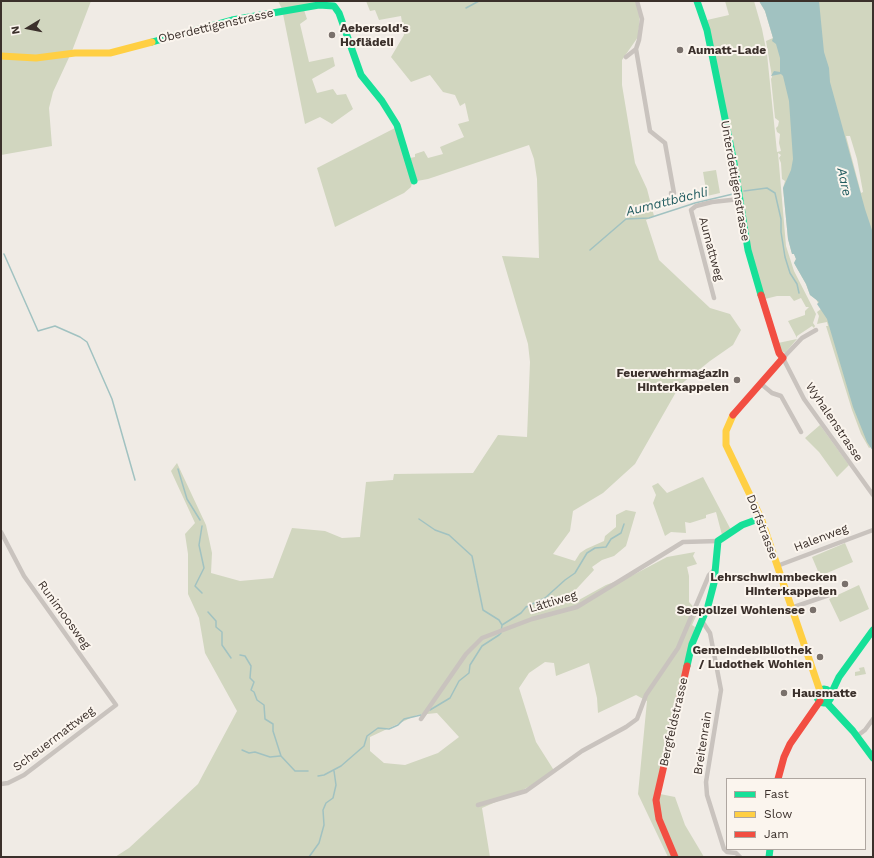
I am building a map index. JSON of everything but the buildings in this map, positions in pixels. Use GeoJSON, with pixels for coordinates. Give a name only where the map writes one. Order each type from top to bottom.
{"type":"FeatureCollection","features":[{"type":"Feature","properties":{"kind":"street"},"geometry":{"type":"LineString","coordinates":[[636,1],[642,22],[636,48],[650,131],[665,143],[674,193],[671,193],[673,203]]}},
{"type":"Feature","properties":{"kind":"street","name":"Unterdettigenstrasse"},"geometry":{"type":"LineString","coordinates":[[698,1],[707,30],[740,199],[750,259],[779,353],[783,358]]}},
{"type":"Feature","properties":{"kind":"street","name":"Oberdettigenstrasse"},"geometry":{"type":"LineString","coordinates":[[1,56],[36,58],[75,53],[110,53],[239,19],[319,5],[334,6],[339,13],[361,74],[383,102],[397,125],[414,181]]}},
{"type":"Feature","properties":{"kind":"street"},"geometry":{"type":"LineString","coordinates":[[626,57],[636,48]]}},
{"type":"Feature","properties":{"kind":"street","name":"Aumattweg"},"geometry":{"type":"LineString","coordinates":[[714,298],[691,210],[695,206],[712,202],[740,199]]}},
{"type":"Feature","properties":{"kind":"street"},"geometry":{"type":"LineString","coordinates":[[783,358],[802,338],[816,330]]}},
{"type":"Feature","properties":{"kind":"street","name":"Dorfstrasse"},"geometry":{"type":"LineString","coordinates":[[783,358],[732,416],[727,425],[725,436],[729,455],[761,518],[791,608],[822,690],[818,697],[827,699]]}},
{"type":"Feature","properties":{"kind":"street","name":"Wyhalenstrasse"},"geometry":{"type":"LineString","coordinates":[[783,358],[804,399],[873,495]]}},
{"type":"Feature","properties":{"kind":"street"},"geometry":{"type":"LineString","coordinates":[[760,383],[772,393],[781,396],[801,432]]}},
{"type":"Feature","properties":{"kind":"street"},"geometry":{"type":"LineString","coordinates":[[718,541],[742,525],[761,518]]}},
{"type":"Feature","properties":{"kind":"street","name":"Halenweg"},"geometry":{"type":"LineString","coordinates":[[777,566],[873,530]]}},
{"type":"Feature","properties":{"kind":"street","name":"Runimoosweg"},"geometry":{"type":"LineString","coordinates":[[1,532],[24,576],[116,705]]}},
{"type":"Feature","properties":{"kind":"street","name":"Bergfeldstrasse"},"geometry":{"type":"LineString","coordinates":[[675,857],[659,819],[656,800],[692,644],[712,593],[718,541]]}},
{"type":"Feature","properties":{"kind":"street","name":"Lättiweg"},"geometry":{"type":"LineString","coordinates":[[422,719],[471,648],[482,638],[532,619],[578,607],[683,542],[718,541]]}},
{"type":"Feature","properties":{"kind":"street"},"geometry":{"type":"LineString","coordinates":[[478,805],[526,791],[582,751],[634,722],[638,716],[646,695],[678,648],[709,575],[714,570]]}},
{"type":"Feature","properties":{"kind":"street"},"geometry":{"type":"LineString","coordinates":[[791,608],[829,595]]}},
{"type":"Feature","properties":{"kind":"street","name":"Breitenrain"},"geometry":{"type":"LineString","coordinates":[[702,621],[710,633],[721,690],[706,782],[706,795],[724,849],[727,852],[737,854],[740,857]]}},
{"type":"Feature","properties":{"kind":"street"},"geometry":{"type":"LineString","coordinates":[[778,778],[782,763],[790,744],[827,699],[840,677],[873,630]]}},
{"type":"Feature","properties":{"kind":"street"},"geometry":{"type":"LineString","coordinates":[[840,677],[822,690],[827,699],[873,758]]}},
{"type":"Feature","properties":{"kind":"street","name":"Scheuermattweg"},"geometry":{"type":"LineString","coordinates":[[1,784],[8,783],[24,776],[116,705]]}},
{"type":"Feature","properties":{"kind":"street"},"geometry":{"type":"LineString","coordinates":[[857,736],[873,719]]}},
{"type":"Feature","properties":{"kind":"green space"},"geometry":{"type":"Polygon","coordinates":[[[1,1],[91,1],[72,51],[53,92],[49,108],[52,146],[1,155],[1,1]]]}},
{"type":"Feature","properties":{"kind":"green space"},"geometry":{"type":"Polygon","coordinates":[[[278,1],[316,1],[317,5],[303,7],[307,19],[300,24],[309,62],[333,57],[335,66],[312,79],[317,93],[333,89],[337,95],[346,94],[353,109],[332,124],[320,117],[305,124],[282,9],[278,1]]]}},
{"type":"Feature","properties":{"kind":"green space"},"geometry":{"type":"Polygon","coordinates":[[[366,1],[635,1],[640,15],[638,37],[622,60],[622,85],[635,163],[647,189],[654,216],[646,220],[659,260],[710,308],[730,314],[741,330],[733,345],[680,385],[635,464],[603,493],[573,511],[570,531],[553,554],[575,561],[580,553],[604,541],[605,536],[616,527],[616,515],[626,510],[636,512],[626,546],[614,556],[602,560],[592,567],[594,570],[569,597],[577,601],[606,585],[633,575],[667,557],[695,552],[693,556],[697,564],[687,567],[689,576],[689,602],[698,612],[692,625],[695,627],[655,793],[675,797],[685,825],[704,857],[668,857],[638,794],[647,701],[636,695],[598,713],[597,698],[589,663],[556,676],[554,663],[545,662],[529,673],[519,688],[536,742],[555,772],[521,791],[482,808],[490,857],[115,857],[129,848],[198,784],[237,711],[205,653],[199,618],[188,594],[188,554],[185,534],[195,523],[171,471],[177,463],[206,525],[212,553],[211,573],[240,581],[273,578],[292,528],[325,531],[342,538],[360,537],[366,482],[393,480],[394,474],[473,473],[498,435],[527,437],[530,362],[528,344],[502,256],[539,258],[537,179],[534,159],[529,145],[428,179],[417,181],[410,158],[415,157],[415,154],[424,151],[428,158],[443,154],[440,147],[464,137],[458,124],[469,121],[465,103],[460,106],[455,95],[443,92],[430,75],[411,82],[391,57],[404,35],[401,16],[379,20],[375,10],[370,11],[366,1]],[[437,713],[417,715],[370,737],[370,751],[384,763],[405,765],[438,753],[459,737],[437,713]]]}},
{"type":"Feature","properties":{"kind":"green space"},"geometry":{"type":"Polygon","coordinates":[[[725,1],[754,1],[767,54],[777,152],[781,151],[779,143],[780,134],[777,132],[776,128],[779,121],[775,118],[772,77],[766,41],[773,38],[765,11],[759,1],[873,1],[873,451],[871,447],[869,448],[861,434],[852,410],[826,326],[828,326],[827,322],[817,324],[819,316],[817,312],[821,309],[816,299],[810,295],[806,284],[794,263],[796,259],[794,254],[792,254],[788,239],[783,188],[785,181],[782,179],[781,163],[779,158],[781,155],[778,153],[786,246],[794,271],[816,314],[813,323],[815,326],[814,328],[812,326],[797,336],[797,338],[788,321],[805,315],[805,311],[809,307],[806,307],[801,298],[794,301],[790,296],[777,296],[765,299],[751,251],[707,20],[729,15],[725,1]],[[846,136],[861,193],[863,192],[857,159],[850,136],[846,136]]]}},
{"type":"Feature","properties":{"kind":"green space"},"geometry":{"type":"Polygon","coordinates":[[[395,128],[412,183],[411,187],[404,193],[335,227],[317,168],[395,128]]]}},
{"type":"Feature","properties":{"kind":"green space"},"geometry":{"type":"Polygon","coordinates":[[[716,170],[720,193],[707,196],[703,172],[716,170]]]}},
{"type":"Feature","properties":{"kind":"green space"},"geometry":{"type":"Polygon","coordinates":[[[797,339],[785,353],[781,351],[778,343],[797,339]]]}},
{"type":"Feature","properties":{"kind":"green space"},"geometry":{"type":"Polygon","coordinates":[[[820,425],[849,465],[837,477],[819,452],[805,438],[820,425]]]}},
{"type":"Feature","properties":{"kind":"green space"},"geometry":{"type":"Polygon","coordinates":[[[703,477],[731,530],[722,535],[716,512],[706,515],[706,518],[690,523],[685,522],[686,533],[671,532],[665,536],[653,503],[656,495],[652,486],[658,483],[667,493],[703,477]]]}},
{"type":"Feature","properties":{"kind":"green space"},"geometry":{"type":"Polygon","coordinates":[[[845,543],[853,562],[820,576],[812,557],[845,543]]]}},
{"type":"Feature","properties":{"kind":"green space"},"geometry":{"type":"Polygon","coordinates":[[[859,585],[869,609],[840,622],[829,599],[859,585]]]}},
{"type":"Feature","properties":{"kind":"green space"},"geometry":{"type":"Polygon","coordinates":[[[864,667],[866,674],[855,676],[855,672],[860,671],[859,668],[864,667]]]}},
{"type":"Feature","properties":{"kind":"water","name":"Aare"},"geometry":{"type":"Polygon","coordinates":[[[759,1],[819,1],[824,52],[829,68],[830,82],[873,233],[873,451],[867,442],[853,407],[827,319],[817,304],[819,302],[810,295],[806,284],[794,263],[796,259],[794,254],[792,254],[788,239],[783,188],[791,170],[793,159],[789,101],[783,76],[781,74],[771,76],[774,71],[780,72],[780,58],[776,44],[772,41],[773,38],[765,11],[759,1]]]}},
{"type":"Feature","properties":{"kind":"waterway"},"geometry":{"type":"LineString","coordinates":[[466,8],[479,1]]}},
{"type":"Feature","properties":{"kind":"waterway","name":"Aumattbächli"},"geometry":{"type":"LineString","coordinates":[[744,191],[767,188],[775,193],[781,219],[781,232],[785,257],[790,273],[797,284],[799,293]]}},
{"type":"Feature","properties":{"kind":"waterway","name":"Aumattbächli"},"geometry":{"type":"LineString","coordinates":[[590,250],[626,219],[649,218],[695,203],[733,194]]}},
{"type":"Feature","properties":{"kind":"waterway"},"geometry":{"type":"LineString","coordinates":[[4,254],[38,331],[55,326],[80,337],[87,342],[112,399],[135,480]]}},
{"type":"Feature","properties":{"kind":"waterway"},"geometry":{"type":"LineString","coordinates":[[178,469],[187,499],[200,520]]}},
{"type":"Feature","properties":{"kind":"waterway"},"geometry":{"type":"LineString","coordinates":[[419,519],[435,530],[449,535],[472,556],[483,610],[499,620],[502,625]]}},
{"type":"Feature","properties":{"kind":"waterway"},"geometry":{"type":"LineString","coordinates":[[430,710],[450,698],[459,681],[469,673],[470,665],[482,646],[501,633],[502,625],[521,613],[526,607],[545,598],[575,573],[587,553],[595,548],[606,547],[611,539],[621,533],[624,524]]}},
{"type":"Feature","properties":{"kind":"waterway"},"geometry":{"type":"LineString","coordinates":[[202,526],[199,545],[204,568],[195,586],[202,593]]}},
{"type":"Feature","properties":{"kind":"waterway"},"geometry":{"type":"LineString","coordinates":[[208,612],[216,621],[216,627],[222,632],[222,645],[231,658]]}},
{"type":"Feature","properties":{"kind":"waterway"},"geometry":{"type":"LineString","coordinates":[[240,655],[245,656],[251,666],[250,678],[254,682],[251,690],[254,692],[257,700],[264,705],[265,719],[273,724],[273,731],[281,756],[295,771],[308,771]]}},
{"type":"Feature","properties":{"kind":"waterway"},"geometry":{"type":"LineString","coordinates":[[318,776],[324,775],[341,766],[364,746],[367,736],[378,728],[389,729],[398,725],[404,719],[421,715]]}},
{"type":"Feature","properties":{"kind":"waterway"},"geometry":{"type":"LineString","coordinates":[[242,750],[249,753],[255,752],[270,757],[280,756]]}},
{"type":"Feature","properties":{"kind":"waterway"},"geometry":{"type":"LineString","coordinates":[[309,857],[319,843],[324,825],[323,810],[326,803],[333,798],[336,785],[334,771]]}},
{"type":"Feature","properties":{"kind":"traffic: fast"},"geometry":{"type":"LineString","coordinates":[[697,1],[707,30],[734,163],[748,250],[761,295]]}},
{"type":"Feature","properties":{"kind":"traffic: fast"},"geometry":{"type":"LineString","coordinates":[[152,42],[232,20],[319,5],[334,6],[339,13],[361,75],[382,101],[397,125],[414,181]]}},
{"type":"Feature","properties":{"kind":"traffic: fast"},"geometry":{"type":"LineString","coordinates":[[687,666],[692,644],[708,606],[714,583],[718,541],[742,525],[761,518]]}},
{"type":"Feature","properties":{"kind":"traffic: fast"},"geometry":{"type":"LineString","coordinates":[[831,694],[839,677],[873,630]]}},
{"type":"Feature","properties":{"kind":"traffic: fast"},"geometry":{"type":"LineString","coordinates":[[824,689],[829,691],[831,696],[829,701],[824,703],[819,701],[817,696],[819,691],[824,689]]}},
{"type":"Feature","properties":{"kind":"traffic: fast"},"geometry":{"type":"LineString","coordinates":[[826,702],[853,731],[873,758]]}},
{"type":"Feature","properties":{"kind":"traffic: fast"},"geometry":{"type":"LineString","coordinates":[[769,857],[770,850]]}},
{"type":"Feature","properties":{"kind":"traffic: slow"},"geometry":{"type":"LineString","coordinates":[[1,56],[36,58],[75,53],[110,53],[152,42]]}},
{"type":"Feature","properties":{"kind":"traffic: slow"},"geometry":{"type":"LineString","coordinates":[[733,415],[726,431],[726,445],[761,518],[820,691]]}},
{"type":"Feature","properties":{"kind":"traffic: jam"},"geometry":{"type":"LineString","coordinates":[[733,415],[783,358],[779,353],[761,295]]}},
{"type":"Feature","properties":{"kind":"traffic: jam"},"geometry":{"type":"LineString","coordinates":[[675,857],[659,819],[656,800],[687,666]]}},
{"type":"Feature","properties":{"kind":"traffic: jam"},"geometry":{"type":"LineString","coordinates":[[778,778],[784,757],[790,744],[820,701]]}},
{"type":"Feature","properties":{"kind":"place","name":"Aebersold's Hoflädeli"},"geometry":{"type":"Point","coordinates":[332,35]}},
{"type":"Feature","properties":{"kind":"place","name":"Aumatt-Lade"},"geometry":{"type":"Point","coordinates":[680,50]}},
{"type":"Feature","properties":{"kind":"place","name":"Feuerwehrmagazin Hinterkappelen"},"geometry":{"type":"Point","coordinates":[737,380]}},
{"type":"Feature","properties":{"kind":"place","name":"Lehrschwimmbecken Hinterkappelen"},"geometry":{"type":"Point","coordinates":[845,584]}},
{"type":"Feature","properties":{"kind":"place","name":"Seepolizei Wohlensee"},"geometry":{"type":"Point","coordinates":[813,610]}},
{"type":"Feature","properties":{"kind":"place","name":"Gemeindebibliothek / Ludothek Wohlen"},"geometry":{"type":"Point","coordinates":[820,657]}},
{"type":"Feature","properties":{"kind":"place","name":"Hausmatte"},"geometry":{"type":"Point","coordinates":[784,693]}}]}
